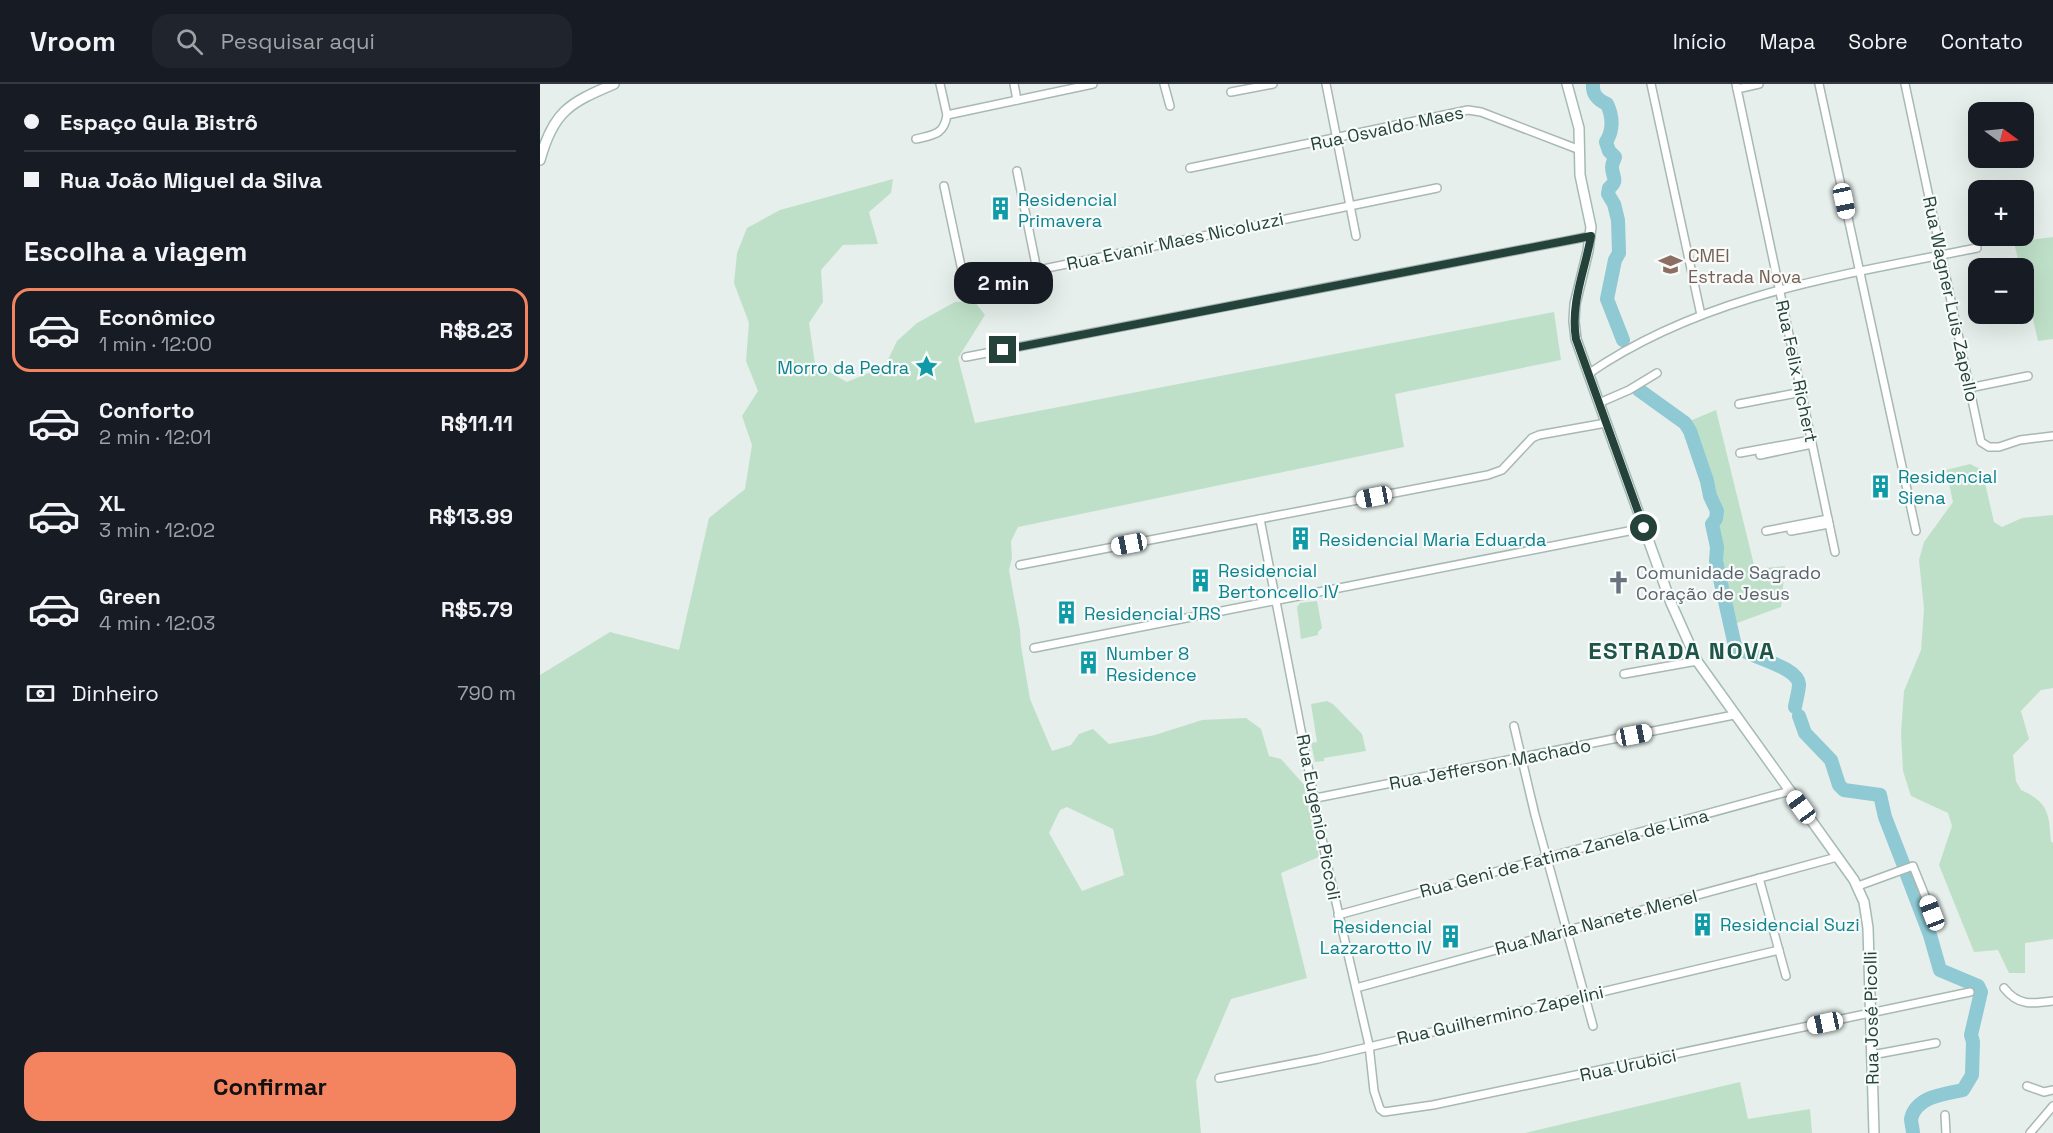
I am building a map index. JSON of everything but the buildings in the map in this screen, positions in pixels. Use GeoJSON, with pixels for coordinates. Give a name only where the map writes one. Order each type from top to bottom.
{"type":"FeatureCollection","features":[{"type":"Feature","properties":{"kind":"street"},"geometry":{"type":"LineString","coordinates":[[540,160],[548,132],[558,117],[578,101],[614,84]]}},
{"type":"Feature","properties":{"kind":"street"},"geometry":{"type":"LineString","coordinates":[[916,139],[940,132],[945,125],[946,115],[940,84]]}},
{"type":"Feature","properties":{"kind":"street"},"geometry":{"type":"LineString","coordinates":[[1014,84],[1017,100]]}},
{"type":"Feature","properties":{"kind":"street"},"geometry":{"type":"LineString","coordinates":[[946,115],[1091,84]]}},
{"type":"Feature","properties":{"kind":"street"},"geometry":{"type":"LineString","coordinates":[[1164,84],[1170,106]]}},
{"type":"Feature","properties":{"kind":"street"},"geometry":{"type":"LineString","coordinates":[[1231,93],[1273,84]]}},
{"type":"Feature","properties":{"kind":"street"},"geometry":{"type":"LineString","coordinates":[[1326,84],[1356,237]]}},
{"type":"Feature","properties":{"kind":"street","name":"Rua José Picolli"},"geometry":{"type":"LineString","coordinates":[[1567,84],[1579,128],[1580,175],[1590,218],[1591,236],[1577,293],[1574,321],[1576,339],[1677,619],[1697,661],[1858,886],[1868,928],[1874,1133]]}},
{"type":"Feature","properties":{"kind":"street"},"geometry":{"type":"LineString","coordinates":[[1652,84],[1701,315]]}},
{"type":"Feature","properties":{"kind":"street"},"geometry":{"type":"LineString","coordinates":[[1737,86],[1760,84]]}},
{"type":"Feature","properties":{"kind":"street"},"geometry":{"type":"LineString","coordinates":[[1820,84],[1916,531]]}},
{"type":"Feature","properties":{"kind":"street","name":"Rua Wagner Luis Zapello"},"geometry":{"type":"LineString","coordinates":[[1905,84],[1981,442],[1989,447],[1999,447],[2020,440],[2053,436]]}},
{"type":"Feature","properties":{"kind":"street","name":"Rua Felix Richert"},"geometry":{"type":"LineString","coordinates":[[1737,86],[1836,552]]}},
{"type":"Feature","properties":{"kind":"street","name":"Rua Osvaldo Maes"},"geometry":{"type":"LineString","coordinates":[[1190,168],[1475,110],[1580,150]]}},
{"type":"Feature","properties":{"kind":"street"},"geometry":{"type":"LineString","coordinates":[[1017,171],[1037,270]]}},
{"type":"Feature","properties":{"kind":"street","name":"Rua Evanir Maes Nicoluzzi"},"geometry":{"type":"LineString","coordinates":[[944,186],[965,285],[1437,188]]}},
{"type":"Feature","properties":{"kind":"street"},"geometry":{"type":"LineString","coordinates":[[966,357],[1591,236]]}},
{"type":"Feature","properties":{"kind":"street"},"geometry":{"type":"LineString","coordinates":[[1588,374],[1647,338],[1701,315],[1779,288],[1977,248]]}},
{"type":"Feature","properties":{"kind":"street"},"geometry":{"type":"LineString","coordinates":[[1599,404],[1657,373]]}},
{"type":"Feature","properties":{"kind":"street"},"geometry":{"type":"LineString","coordinates":[[1969,388],[2028,376]]}},
{"type":"Feature","properties":{"kind":"street"},"geometry":{"type":"LineString","coordinates":[[1739,404],[1802,392]]}},
{"type":"Feature","properties":{"kind":"street"},"geometry":{"type":"LineString","coordinates":[[1020,566],[1488,475],[1502,470],[1532,438],[1606,423]]}},
{"type":"Feature","properties":{"kind":"street"},"geometry":{"type":"LineString","coordinates":[[1740,453],[1812,442]]}},
{"type":"Feature","properties":{"kind":"street"},"geometry":{"type":"LineString","coordinates":[[1760,455],[1812,442]]}},
{"type":"Feature","properties":{"kind":"street","name":"Rua Eugenio Piccoli"},"geometry":{"type":"LineString","coordinates":[[1260,519],[1338,915],[1369,1045],[1376,1101],[1384,1112]]}},
{"type":"Feature","properties":{"kind":"street"},"geometry":{"type":"LineString","coordinates":[[1767,533],[1829,521]]}},
{"type":"Feature","properties":{"kind":"street"},"geometry":{"type":"LineString","coordinates":[[1034,648],[1644,528]]}},
{"type":"Feature","properties":{"kind":"street"},"geometry":{"type":"LineString","coordinates":[[1624,674],[1697,661]]}},
{"type":"Feature","properties":{"kind":"street","name":"Rua Jefferson Machado"},"geometry":{"type":"LineString","coordinates":[[1316,798],[1734,715]]}},
{"type":"Feature","properties":{"kind":"street"},"geometry":{"type":"LineString","coordinates":[[1514,726],[1546,858],[1593,1026]]}},
{"type":"Feature","properties":{"kind":"street","name":"Rua Geni de Fatima Zanela de Lima"},"geometry":{"type":"LineString","coordinates":[[1338,915],[1790,791]]}},
{"type":"Feature","properties":{"kind":"street","name":"Rua Maria Nanete Menel"},"geometry":{"type":"LineString","coordinates":[[1356,988],[1837,857]]}},
{"type":"Feature","properties":{"kind":"street"},"geometry":{"type":"LineString","coordinates":[[1858,886],[1913,866],[1932,913]]}},
{"type":"Feature","properties":{"kind":"street"},"geometry":{"type":"LineString","coordinates":[[1759,878],[1786,976]]}},
{"type":"Feature","properties":{"kind":"street","name":"Rua Guilhermino Zapelini"},"geometry":{"type":"LineString","coordinates":[[1219,1078],[1318,1059],[1369,1045],[1779,950]]}},
{"type":"Feature","properties":{"kind":"street"},"geometry":{"type":"LineString","coordinates":[[2004,988],[2013,998],[2025,1003],[2053,1001]]}},
{"type":"Feature","properties":{"kind":"street","name":"Rua Urubici"},"geometry":{"type":"LineString","coordinates":[[1384,1112],[1433,1105],[1970,992]]}},
{"type":"Feature","properties":{"kind":"street"},"geometry":{"type":"LineString","coordinates":[[1872,1055],[1936,1043]]}},
{"type":"Feature","properties":{"kind":"street"},"geometry":{"type":"LineString","coordinates":[[2027,1086],[2044,1092],[2053,1090]]}},
{"type":"Feature","properties":{"kind":"street"},"geometry":{"type":"LineString","coordinates":[[2030,1133],[2053,1106]]}},
{"type":"Feature","properties":{"kind":"street"},"geometry":{"type":"LineString","coordinates":[[1944,1115],[1946,1133]]}},
{"type":"Feature","properties":{"kind":"green space"},"geometry":{"type":"Polygon","coordinates":[[[893,179],[891,193],[869,212],[878,244],[843,245],[821,270],[823,302],[809,323],[815,364],[847,382],[885,366],[897,341],[917,323],[955,302],[974,301],[985,315],[958,358],[975,423],[1554,312],[1561,360],[1395,394],[1404,447],[1018,527],[1011,541],[1012,558],[1009,570],[1030,699],[1052,751],[1071,745],[1079,734],[1093,729],[1109,744],[1155,735],[1202,720],[1246,718],[1261,729],[1269,756],[1281,759],[1306,787],[1319,857],[1281,873],[1307,978],[1231,999],[1196,1081],[1201,1133],[540,1133],[540,675],[610,632],[679,650],[709,518],[745,489],[752,445],[742,416],[758,391],[746,361],[749,323],[734,283],[737,253],[747,228],[780,210],[893,179]],[[1067,807],[1060,810],[1049,833],[1082,891],[1124,875],[1113,829],[1067,807]]]}},
{"type":"Feature","properties":{"kind":"green space"},"geometry":{"type":"Polygon","coordinates":[[[2053,237],[2053,339],[2038,341],[2034,324],[2034,258],[2018,258],[2015,246],[2034,246],[2034,239],[2053,237]]]}},
{"type":"Feature","properties":{"kind":"green space"},"geometry":{"type":"Polygon","coordinates":[[[1716,410],[1755,569],[1785,566],[1781,607],[1729,626],[1716,561],[1717,547],[1712,524],[1716,519],[1717,510],[1685,423],[1716,410]]]}},
{"type":"Feature","properties":{"kind":"green space"},"geometry":{"type":"Polygon","coordinates":[[[1970,464],[1982,470],[1994,522],[2002,527],[2022,518],[2053,515],[2053,688],[2041,690],[2021,711],[2029,739],[2013,755],[2016,781],[2021,790],[2037,799],[2048,816],[2053,843],[2053,939],[2025,943],[2025,973],[2009,973],[1998,950],[1974,952],[1939,865],[1952,826],[1948,813],[1911,796],[1903,771],[1901,733],[1904,691],[1921,650],[1924,609],[1919,560],[1924,542],[1953,502],[1946,470],[1970,464]]]}},
{"type":"Feature","properties":{"kind":"green space"},"geometry":{"type":"Polygon","coordinates":[[[1317,601],[1322,628],[1318,635],[1301,639],[1297,607],[1300,603],[1317,601]]]}},
{"type":"Feature","properties":{"kind":"green space"},"geometry":{"type":"Polygon","coordinates":[[[1327,701],[1333,704],[1362,734],[1366,751],[1324,758],[1324,761],[1315,762],[1311,743],[1317,742],[1311,704],[1327,701]]]}},
{"type":"Feature","properties":{"kind":"green space"},"geometry":{"type":"Polygon","coordinates":[[[1740,1082],[1748,1119],[1810,1109],[1812,1133],[1525,1133],[1740,1082]]]}},
{"type":"Feature","properties":{"kind":"waterway"},"geometry":{"type":"LineString","coordinates":[[1593,84],[1598,99],[1607,104],[1611,118],[1611,128],[1606,142],[1609,151],[1615,157],[1612,167],[1614,180],[1608,194],[1614,204],[1618,220],[1619,253],[1615,260],[1607,299],[1623,340]]}},
{"type":"Feature","properties":{"kind":"waterway"},"geometry":{"type":"LineString","coordinates":[[1639,390],[1685,423],[1690,431],[1710,496],[1717,511],[1716,519],[1712,524],[1717,547],[1716,561],[1735,646],[1782,667],[1796,678],[1799,690],[1795,707]]}},
{"type":"Feature","properties":{"kind":"waterway"},"geometry":{"type":"LineString","coordinates":[[1799,716],[1805,733],[1831,760],[1839,785],[1844,790],[1880,795],[1885,817],[1904,866]]}},
{"type":"Feature","properties":{"kind":"waterway"},"geometry":{"type":"LineString","coordinates":[[1907,875],[1930,935],[1940,970],[1978,986],[1981,992],[1971,1035],[1973,1042],[1972,1075],[1963,1090],[1932,1097],[1919,1105],[1911,1119],[1913,1133]]}},
{"type":"Feature","properties":{"kind":"place","name":"Residencial Primavera"},"geometry":{"type":"Point","coordinates":[1000,209]}},
{"type":"Feature","properties":{"kind":"place","name":"CMEI Estrada Nova"},"geometry":{"type":"Point","coordinates":[1670,265]}},
{"type":"Feature","properties":{"kind":"place","name":"Morro da Pedra"},"geometry":{"type":"Point","coordinates":[927,367]}},
{"type":"Feature","properties":{"kind":"place","name":"Residencial Siena"},"geometry":{"type":"Point","coordinates":[1880,486]}},
{"type":"Feature","properties":{"kind":"place","name":"Residencial Maria Eduarda"},"geometry":{"type":"Point","coordinates":[1301,539]}},
{"type":"Feature","properties":{"kind":"place","name":"Residencial Bertoncello IV"},"geometry":{"type":"Point","coordinates":[1200,580]}},
{"type":"Feature","properties":{"kind":"place","name":"Comunidade Sagrado Coração de Jesus"},"geometry":{"type":"Point","coordinates":[1618,582]}},
{"type":"Feature","properties":{"kind":"place","name":"Residencial JRS"},"geometry":{"type":"Point","coordinates":[1066,613]}},
{"type":"Feature","properties":{"kind":"place","name":"Number 8 Residence"},"geometry":{"type":"Point","coordinates":[1088,663]}},
{"type":"Feature","properties":{"kind":"place","name":"Residencial Suzi"},"geometry":{"type":"Point","coordinates":[1702,924]}},
{"type":"Feature","properties":{"kind":"place","name":"Residencial Lazzarotto IV"},"geometry":{"type":"Point","coordinates":[1450,936]}},
{"type":"Feature","properties":{"kind":"district","name":"ESTRADA NOVA"},"geometry":{"type":"Point","coordinates":[1682,650]}},
{"type":"Feature","properties":{"kind":"route"},"geometry":{"type":"LineString","coordinates":[[1003,350],[1591,236],[1575,304],[1576,339],[1644,528]]}}]}
